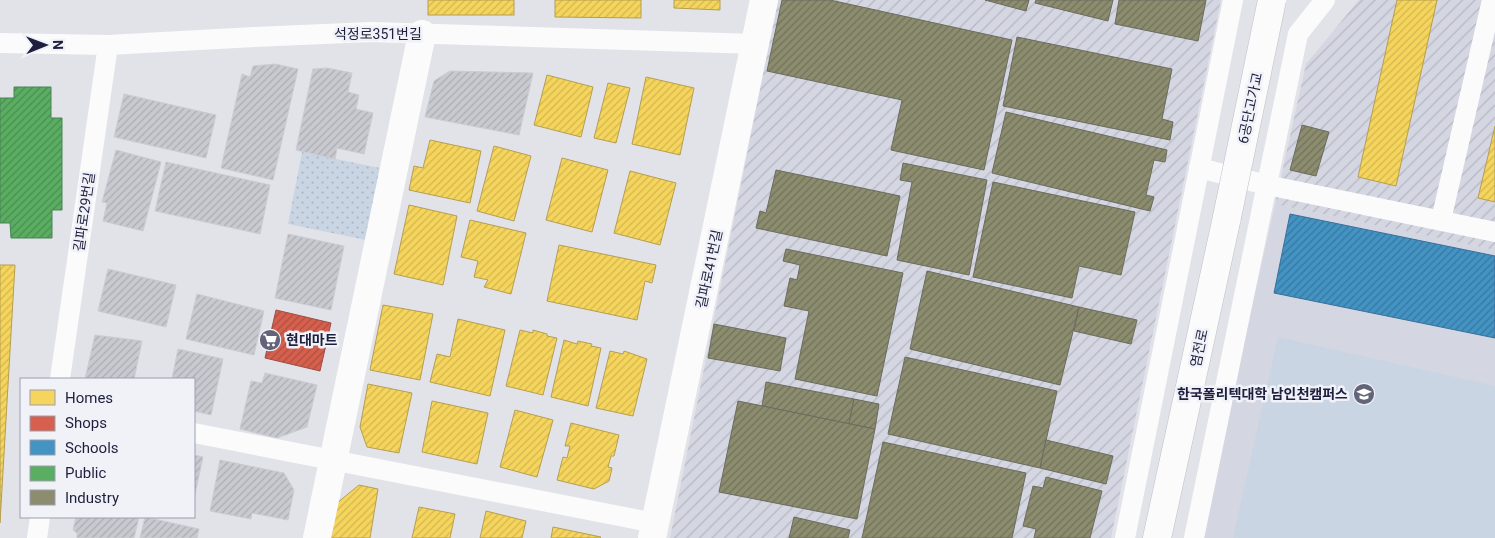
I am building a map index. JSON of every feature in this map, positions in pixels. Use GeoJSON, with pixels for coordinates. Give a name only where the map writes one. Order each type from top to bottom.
{"type":"FeatureCollection","features":[{"type":"Feature","properties":{"kind":"street","name":"길파로41번길"},"geometry":{"type":"LineString","coordinates":[[654,530],[764,0]]}},
{"type":"Feature","properties":{"kind":"street","name":"6공단고가교"},"geometry":{"type":"LineString","coordinates":[[1227,217],[1272,0]]}},
{"type":"Feature","properties":{"kind":"street"},"geometry":{"type":"LineString","coordinates":[[317,538],[422,34]]}},
{"type":"Feature","properties":{"kind":"street","name":"염전로"},"geometry":{"type":"LineString","coordinates":[[1157,538],[1227,217]]}},
{"type":"Feature","properties":{"kind":"lane"},"geometry":{"type":"LineString","coordinates":[[1125,538],[1233,0]]}},
{"type":"Feature","properties":{"kind":"lane"},"geometry":{"type":"LineString","coordinates":[[1194,538],[1298,34],[1325,0]]}},
{"type":"Feature","properties":{"kind":"lane"},"geometry":{"type":"LineString","coordinates":[[1441,220],[1492,0]]}},
{"type":"Feature","properties":{"kind":"lane","name":"석정로351번길"},"geometry":{"type":"LineString","coordinates":[[0,43],[108,45],[370,32],[756,44]]}},
{"type":"Feature","properties":{"kind":"lane","name":"길파로29번길"},"geometry":{"type":"LineString","coordinates":[[60,378],[108,45]]}},
{"type":"Feature","properties":{"kind":"lane"},"geometry":{"type":"LineString","coordinates":[[1199,168],[1267,185],[1495,232]]}},
{"type":"Feature","properties":{"kind":"lane"},"geometry":{"type":"LineString","coordinates":[[195,433],[333,460],[654,530]]}},
{"type":"Feature","properties":{"kind":"lane"},"geometry":{"type":"LineString","coordinates":[[37,538],[40,518]]}},
{"type":"Feature","properties":{"kind":"shaded area"},"geometry":{"type":"Polygon","coordinates":[[[778,0],[1221,0],[1111,538],[670,538],[778,0]]]}},
{"type":"Feature","properties":{"kind":"shaded area"},"geometry":{"type":"Polygon","coordinates":[[[1359,0],[1495,0],[1495,250],[1275,204],[1306,64],[1359,0]]]}},
{"type":"Feature","properties":{"kind":"shaded area"},"geometry":{"type":"Polygon","coordinates":[[[302,152],[380,168],[366,240],[288,224],[302,152]]]}},
{"type":"Feature","properties":{"kind":"shaded area","name":"한국폴리텍대학 남인천캠퍼스"},"geometry":{"type":"Polygon","coordinates":[[[1275,204],[1495,250],[1495,538],[1200,538],[1275,204]]]}},
{"type":"Feature","properties":{"kind":"shaded area"},"geometry":{"type":"Polygon","coordinates":[[[1278,337],[1495,386],[1495,538],[1233,538],[1278,337]]]}},
{"type":"Feature","properties":{"kind":"building: Homes"},"geometry":{"type":"Polygon","coordinates":[[[428,0],[514,0],[514,15],[428,15],[428,0]]]}},
{"type":"Feature","properties":{"kind":"building: Homes"},"geometry":{"type":"Polygon","coordinates":[[[555,0],[641,0],[641,18],[555,17],[555,0]]]}},
{"type":"Feature","properties":{"kind":"building: Homes"},"geometry":{"type":"Polygon","coordinates":[[[674,0],[720,0],[720,10],[674,8],[674,0]]]}},
{"type":"Feature","properties":{"kind":"building: Homes"},"geometry":{"type":"Polygon","coordinates":[[[1397,0],[1437,0],[1396,186],[1358,177],[1397,0]]]}},
{"type":"Feature","properties":{"kind":"building: Homes"},"geometry":{"type":"Polygon","coordinates":[[[547,75],[593,87],[581,137],[534,125],[547,75]]]}},
{"type":"Feature","properties":{"kind":"building: Homes"},"geometry":{"type":"Polygon","coordinates":[[[646,77],[694,88],[680,155],[632,144],[646,77]]]}},
{"type":"Feature","properties":{"kind":"building: Homes"},"geometry":{"type":"Polygon","coordinates":[[[608,83],[630,88],[616,143],[594,138],[608,83]]]}},
{"type":"Feature","properties":{"kind":"building: Homes"},"geometry":{"type":"Polygon","coordinates":[[[1495,126],[1495,202],[1478,198],[1495,126]]]}},
{"type":"Feature","properties":{"kind":"building: Homes"},"geometry":{"type":"Polygon","coordinates":[[[430,140],[481,151],[470,203],[409,190],[414,166],[423,168],[430,140]]]}},
{"type":"Feature","properties":{"kind":"building: Homes"},"geometry":{"type":"Polygon","coordinates":[[[494,146],[531,156],[514,221],[477,211],[494,146]]]}},
{"type":"Feature","properties":{"kind":"building: Homes"},"geometry":{"type":"Polygon","coordinates":[[[562,158],[608,170],[592,232],[546,220],[562,158]]]}},
{"type":"Feature","properties":{"kind":"building: Homes"},"geometry":{"type":"Polygon","coordinates":[[[630,171],[676,183],[660,245],[614,233],[630,171]]]}},
{"type":"Feature","properties":{"kind":"building: Homes"},"geometry":{"type":"Polygon","coordinates":[[[409,205],[457,216],[443,285],[394,274],[409,205]]]}},
{"type":"Feature","properties":{"kind":"building: Homes"},"geometry":{"type":"Polygon","coordinates":[[[470,220],[526,233],[511,294],[484,287],[488,280],[474,277],[478,261],[461,257],[470,220]]]}},
{"type":"Feature","properties":{"kind":"building: Homes"},"geometry":{"type":"Polygon","coordinates":[[[559,245],[656,265],[652,283],[645,281],[637,320],[547,301],[559,245]]]}},
{"type":"Feature","properties":{"kind":"building: Homes"},"geometry":{"type":"Polygon","coordinates":[[[0,265],[15,265],[0,523],[0,265]]]}},
{"type":"Feature","properties":{"kind":"building: Homes"},"geometry":{"type":"Polygon","coordinates":[[[383,305],[433,314],[420,380],[370,370],[383,305]]]}},
{"type":"Feature","properties":{"kind":"building: Homes"},"geometry":{"type":"Polygon","coordinates":[[[458,319],[505,330],[490,396],[430,382],[437,354],[450,357],[458,319]]]}},
{"type":"Feature","properties":{"kind":"building: Homes"},"geometry":{"type":"Polygon","coordinates":[[[520,330],[533,333],[533,330],[557,338],[543,395],[506,386],[520,330]]]}},
{"type":"Feature","properties":{"kind":"building: Homes"},"geometry":{"type":"Polygon","coordinates":[[[564,340],[577,344],[578,341],[592,344],[591,346],[601,348],[588,406],[551,397],[564,340]]]}},
{"type":"Feature","properties":{"kind":"building: Homes"},"geometry":{"type":"Polygon","coordinates":[[[610,351],[623,354],[624,351],[647,359],[633,416],[596,408],[610,351]]]}},
{"type":"Feature","properties":{"kind":"building: Homes"},"geometry":{"type":"Polygon","coordinates":[[[368,384],[412,393],[399,453],[367,447],[360,427],[368,384]]]}},
{"type":"Feature","properties":{"kind":"building: Homes"},"geometry":{"type":"Polygon","coordinates":[[[432,401],[488,413],[477,464],[422,452],[432,401]]]}},
{"type":"Feature","properties":{"kind":"building: Homes"},"geometry":{"type":"Polygon","coordinates":[[[515,410],[553,420],[537,477],[500,467],[515,410]]]}},
{"type":"Feature","properties":{"kind":"building: Homes"},"geometry":{"type":"Polygon","coordinates":[[[571,423],[619,435],[614,456],[611,456],[608,467],[612,468],[609,481],[594,489],[557,480],[563,457],[567,458],[570,446],[565,446],[571,423]]]}},
{"type":"Feature","properties":{"kind":"building: Homes"},"geometry":{"type":"Polygon","coordinates":[[[359,485],[378,489],[370,538],[331,538],[337,503],[359,485]]]}},
{"type":"Feature","properties":{"kind":"building: Homes"},"geometry":{"type":"Polygon","coordinates":[[[419,507],[455,514],[450,538],[412,538],[419,507]]]}},
{"type":"Feature","properties":{"kind":"building: Homes"},"geometry":{"type":"Polygon","coordinates":[[[486,511],[526,521],[522,538],[480,538],[486,511]]]}},
{"type":"Feature","properties":{"kind":"building: Homes"},"geometry":{"type":"Polygon","coordinates":[[[553,527],[601,537],[551,538],[553,527]]]}},
{"type":"Feature","properties":{"kind":"building: Shops"},"geometry":{"type":"Polygon","coordinates":[[[276,310],[331,323],[320,371],[265,358],[276,310]]]}},
{"type":"Feature","properties":{"kind":"building: Schools"},"geometry":{"type":"Polygon","coordinates":[[[1290,214],[1495,256],[1495,338],[1274,293],[1290,214]]]}},
{"type":"Feature","properties":{"kind":"building: Public"},"geometry":{"type":"Polygon","coordinates":[[[14,87],[51,87],[51,118],[62,118],[62,210],[52,210],[52,238],[11,238],[10,223],[0,223],[0,98],[14,98],[14,87]]]}},
{"type":"Feature","properties":{"kind":"building: Industry"},"geometry":{"type":"Polygon","coordinates":[[[782,0],[830,0],[1012,40],[984,170],[891,150],[902,100],[767,71],[782,0]]]}},
{"type":"Feature","properties":{"kind":"building: Industry"},"geometry":{"type":"Polygon","coordinates":[[[985,0],[1029,0],[1026,11],[985,0]]]}},
{"type":"Feature","properties":{"kind":"building: Industry"},"geometry":{"type":"Polygon","coordinates":[[[1036,0],[1113,0],[1108,21],[1035,3],[1036,0]]]}},
{"type":"Feature","properties":{"kind":"building: Industry"},"geometry":{"type":"Polygon","coordinates":[[[1119,0],[1206,0],[1198,41],[1115,24],[1119,0]]]}},
{"type":"Feature","properties":{"kind":"building: Industry"},"geometry":{"type":"Polygon","coordinates":[[[1017,37],[1172,69],[1162,119],[1173,122],[1170,140],[1003,106],[1017,37]]]}},
{"type":"Feature","properties":{"kind":"building: Industry"},"geometry":{"type":"Polygon","coordinates":[[[1006,112],[1167,150],[1165,162],[1154,160],[1146,195],[1154,197],[1150,211],[992,173],[1006,112]]]}},
{"type":"Feature","properties":{"kind":"building: Industry"},"geometry":{"type":"Polygon","coordinates":[[[1302,125],[1329,132],[1316,176],[1290,170],[1302,125]]]}},
{"type":"Feature","properties":{"kind":"building: Industry"},"geometry":{"type":"Polygon","coordinates":[[[903,163],[987,180],[969,275],[897,260],[912,182],[900,180],[903,163]]]}},
{"type":"Feature","properties":{"kind":"building: Industry"},"geometry":{"type":"Polygon","coordinates":[[[776,170],[900,196],[887,256],[756,228],[760,211],[766,213],[776,170]]]}},
{"type":"Feature","properties":{"kind":"building: Industry"},"geometry":{"type":"Polygon","coordinates":[[[993,182],[1135,212],[1121,275],[1079,266],[1072,298],[973,277],[993,182]]]}},
{"type":"Feature","properties":{"kind":"building: Industry"},"geometry":{"type":"Polygon","coordinates":[[[786,249],[903,273],[877,396],[795,379],[809,311],[784,306],[790,278],[797,280],[800,265],[783,261],[786,249]]]}},
{"type":"Feature","properties":{"kind":"building: Industry"},"geometry":{"type":"Polygon","coordinates":[[[927,271],[1079,307],[1060,385],[910,349],[927,271]]]}},
{"type":"Feature","properties":{"kind":"building: Industry"},"geometry":{"type":"Polygon","coordinates":[[[1079,307],[1137,320],[1131,344],[1074,331],[1079,307]]]}},
{"type":"Feature","properties":{"kind":"building: Industry"},"geometry":{"type":"Polygon","coordinates":[[[714,324],[786,338],[780,371],[708,358],[714,324]]]}},
{"type":"Feature","properties":{"kind":"building: Industry"},"geometry":{"type":"Polygon","coordinates":[[[905,357],[1057,391],[1040,468],[888,434],[905,357]]]}},
{"type":"Feature","properties":{"kind":"building: Industry"},"geometry":{"type":"Polygon","coordinates":[[[766,382],[854,399],[849,424],[762,406],[766,382]]]}},
{"type":"Feature","properties":{"kind":"building: Industry"},"geometry":{"type":"Polygon","coordinates":[[[854,399],[879,404],[875,429],[849,424],[854,399]]]}},
{"type":"Feature","properties":{"kind":"building: Industry"},"geometry":{"type":"Polygon","coordinates":[[[738,401],[875,429],[857,519],[719,492],[738,401]]]}},
{"type":"Feature","properties":{"kind":"building: Industry"},"geometry":{"type":"Polygon","coordinates":[[[1046,440],[1113,456],[1106,484],[1040,468],[1046,440]]]}},
{"type":"Feature","properties":{"kind":"building: Industry"},"geometry":{"type":"Polygon","coordinates":[[[883,442],[1026,473],[1012,538],[862,538],[883,442]]]}},
{"type":"Feature","properties":{"kind":"building: Industry"},"geometry":{"type":"Polygon","coordinates":[[[1046,477],[1102,491],[1090,538],[1034,538],[1036,529],[1023,526],[1033,486],[1043,488],[1046,477]]]}},
{"type":"Feature","properties":{"kind":"building: Industry"},"geometry":{"type":"Polygon","coordinates":[[[794,517],[850,530],[848,538],[789,538],[794,517]]]}},
{"type":"Feature","properties":{"kind":"building: Other"},"geometry":{"type":"Polygon","coordinates":[[[275,64],[298,69],[273,180],[221,168],[242,74],[250,77],[253,66],[275,64]]]}},
{"type":"Feature","properties":{"kind":"building: Other"},"geometry":{"type":"Polygon","coordinates":[[[327,68],[352,73],[348,92],[359,95],[356,109],[373,113],[364,154],[337,148],[335,159],[296,150],[313,69],[327,68]]]}},
{"type":"Feature","properties":{"kind":"building: Other"},"geometry":{"type":"Polygon","coordinates":[[[450,71],[533,73],[519,135],[425,117],[434,81],[450,71]]]}},
{"type":"Feature","properties":{"kind":"building: Other"},"geometry":{"type":"Polygon","coordinates":[[[124,94],[216,115],[206,158],[114,137],[124,94]]]}},
{"type":"Feature","properties":{"kind":"building: Other"},"geometry":{"type":"Polygon","coordinates":[[[116,150],[161,162],[143,231],[103,221],[107,203],[102,202],[116,150]]]}},
{"type":"Feature","properties":{"kind":"building: Other"},"geometry":{"type":"Polygon","coordinates":[[[166,162],[270,185],[260,234],[155,211],[166,162]]]}},
{"type":"Feature","properties":{"kind":"building: Other"},"geometry":{"type":"Polygon","coordinates":[[[288,234],[344,246],[331,310],[275,298],[288,234]]]}},
{"type":"Feature","properties":{"kind":"building: Other"},"geometry":{"type":"Polygon","coordinates":[[[108,269],[176,285],[166,327],[98,311],[108,269]]]}},
{"type":"Feature","properties":{"kind":"building: Other"},"geometry":{"type":"Polygon","coordinates":[[[197,294],[264,311],[254,355],[186,339],[197,294]]]}},
{"type":"Feature","properties":{"kind":"building: Other"},"geometry":{"type":"Polygon","coordinates":[[[95,335],[142,341],[134,378],[85,378],[95,335]]]}},
{"type":"Feature","properties":{"kind":"building: Other"},"geometry":{"type":"Polygon","coordinates":[[[178,349],[223,359],[211,415],[195,411],[195,378],[172,378],[178,349]]]}},
{"type":"Feature","properties":{"kind":"building: Other"},"geometry":{"type":"Polygon","coordinates":[[[265,373],[317,385],[307,427],[277,438],[240,429],[251,381],[262,383],[265,373]]]}},
{"type":"Feature","properties":{"kind":"building: Other"},"geometry":{"type":"Polygon","coordinates":[[[195,455],[203,457],[195,494],[195,455]]]}},
{"type":"Feature","properties":{"kind":"building: Other"},"geometry":{"type":"Polygon","coordinates":[[[220,460],[284,473],[294,490],[288,520],[252,513],[251,519],[210,511],[220,460]]]}},
{"type":"Feature","properties":{"kind":"building: Other"},"geometry":{"type":"Polygon","coordinates":[[[76,518],[139,518],[134,538],[77,538],[77,533],[73,530],[76,518]]]}},
{"type":"Feature","properties":{"kind":"building: Other"},"geometry":{"type":"Polygon","coordinates":[[[145,518],[199,529],[197,538],[140,538],[145,518]]]}},
{"type":"Feature","properties":{"kind":"place","name":"현대마트"},"geometry":{"type":"Point","coordinates":[270,340]}},
{"type":"Feature","properties":{"kind":"place","name":"한국폴리텍대학 남인천캠퍼스"},"geometry":{"type":"Point","coordinates":[1364,394]}}]}
